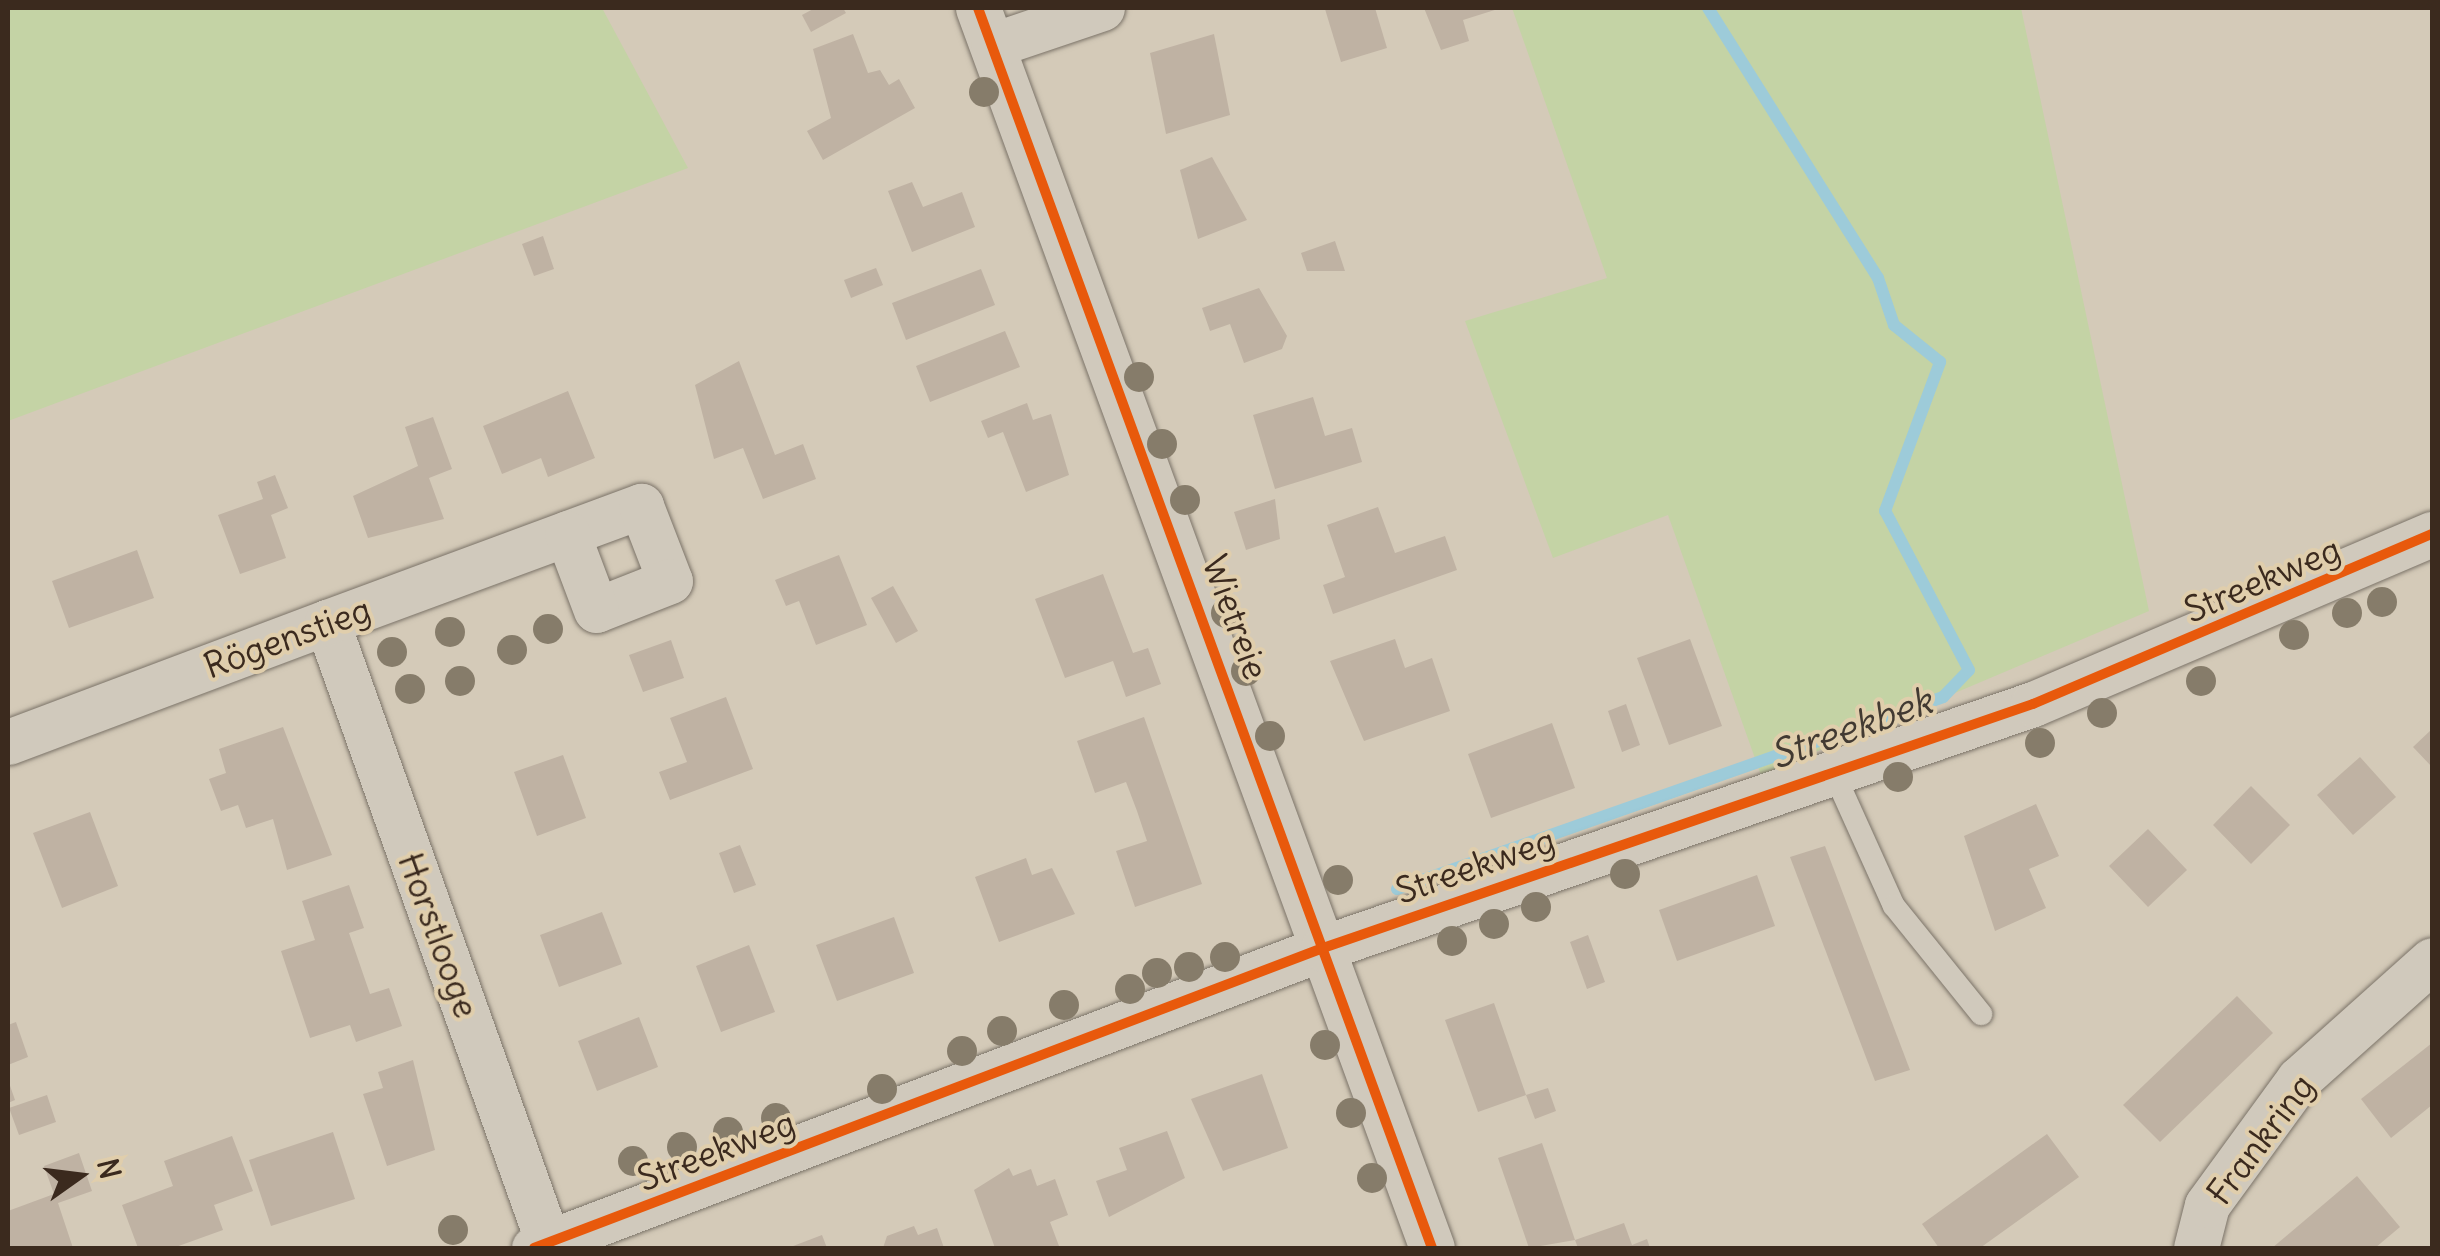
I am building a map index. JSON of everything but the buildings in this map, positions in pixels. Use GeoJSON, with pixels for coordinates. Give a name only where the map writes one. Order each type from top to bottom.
{"type":"FeatureCollection","features":[{"type":"Feature","properties":{"kind":"street"},"geometry":{"type":"LineString","coordinates":[[986,26],[1102,8]]}},
{"type":"Feature","properties":{"kind":"street","name":"Wietreie"},"geometry":{"type":"LineString","coordinates":[[986,26],[1432,1248]]}},
{"type":"Feature","properties":{"kind":"street","name":"Rögenstieg"},"geometry":{"type":"LineString","coordinates":[[8,742],[567,533]]}},
{"type":"Feature","properties":{"kind":"street","name":"Streekweg"},"geometry":{"type":"LineString","coordinates":[[544,1247],[1323,948],[1832,769],[2033,704],[2432,534]]}},
{"type":"Feature","properties":{"kind":"street","name":"Horstlooge"},"geometry":{"type":"LineString","coordinates":[[327,622],[544,1247]]}},
{"type":"Feature","properties":{"kind":"street","name":"Frankring"},"geometry":{"type":"LineString","coordinates":[[2196,1248],[2207,1205],[2299,1079],[2432,960]]}},
{"type":"Feature","properties":{"kind":"lane"},"geometry":{"type":"LineString","coordinates":[[1832,769],[1894,906],[1981,1014]]}},
{"type":"Feature","properties":{"kind":"green space"},"geometry":{"type":"Polygon","coordinates":[[[8,8],[602,8],[688,168],[8,421],[8,8]]]}},
{"type":"Feature","properties":{"kind":"green space"},"geometry":{"type":"Polygon","coordinates":[[[1512,8],[2021,8],[2149,611],[1761,775],[1668,515],[1553,558],[1465,321],[1607,278],[1512,8]]]}},
{"type":"Feature","properties":{"kind":"waterway","name":"Streekbek"},"geometry":{"type":"LineString","coordinates":[[1397,889],[1943,697],[1969,670],[1885,511],[1940,362],[1894,325],[1878,278],[1708,8]]}},
{"type":"Feature","properties":{"kind":"cycle path"},"geometry":{"type":"LineString","coordinates":[[978,8],[1432,1248]]}},
{"type":"Feature","properties":{"kind":"cycle path"},"geometry":{"type":"LineString","coordinates":[[534,1248],[1323,948],[2033,704],[2432,534]]}}]}
